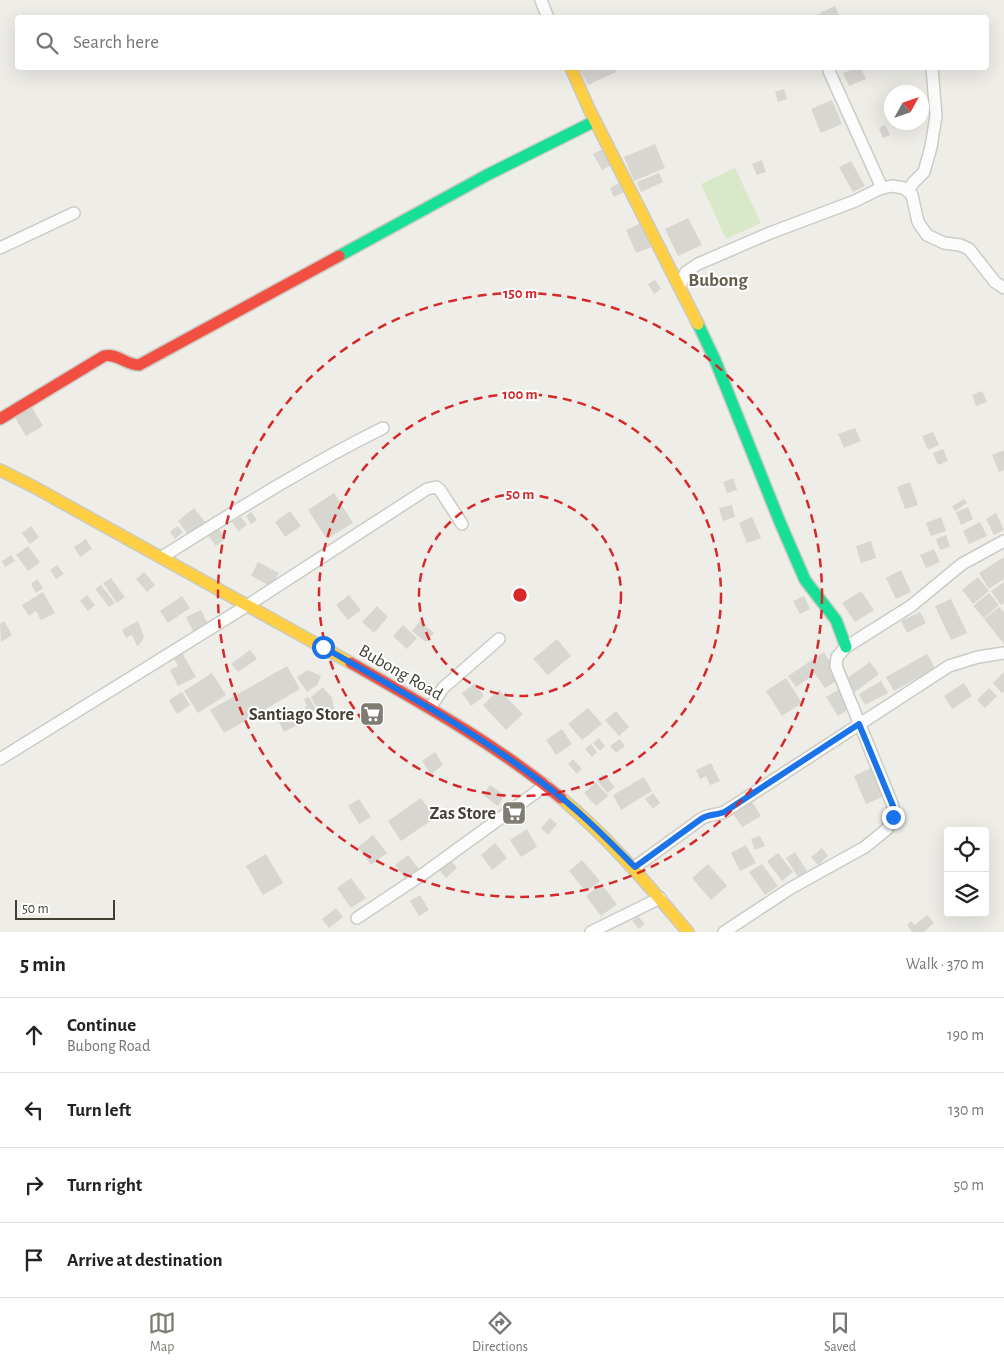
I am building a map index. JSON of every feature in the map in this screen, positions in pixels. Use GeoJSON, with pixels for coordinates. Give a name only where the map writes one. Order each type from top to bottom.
{"type":"FeatureCollection","features":[{"type":"Feature","properties":{"kind":"street"},"geometry":{"type":"LineString","coordinates":[[541,0],[547,15]]}},
{"type":"Feature","properties":{"kind":"street"},"geometry":{"type":"LineString","coordinates":[[572,70],[595,121],[661,253],[680,286],[732,400],[779,520],[805,580],[836,620],[846,647]]}},
{"type":"Feature","properties":{"kind":"street"},"geometry":{"type":"LineString","coordinates":[[908,191],[924,172],[931,147],[936,116],[932,70]]}},
{"type":"Feature","properties":{"kind":"street"},"geometry":{"type":"LineString","coordinates":[[829,71],[882,188]]}},
{"type":"Feature","properties":{"kind":"street"},"geometry":{"type":"LineString","coordinates":[[0,419],[104,356],[112,354],[131,364],[139,365],[487,175],[595,121]]}},
{"type":"Feature","properties":{"kind":"street"},"geometry":{"type":"LineString","coordinates":[[680,286],[686,272],[698,264],[777,230],[855,201],[882,188],[898,186],[908,191],[912,196],[918,222],[927,235],[944,243],[960,245],[969,249],[995,282],[1004,288]]}},
{"type":"Feature","properties":{"kind":"street"},"geometry":{"type":"LineString","coordinates":[[0,248],[74,213]]}},
{"type":"Feature","properties":{"kind":"street"},"geometry":{"type":"LineString","coordinates":[[162,557],[234,512],[355,442],[383,428]]}},
{"type":"Feature","properties":{"kind":"street","name":"Bubong Road"},"geometry":{"type":"LineString","coordinates":[[0,470],[162,557],[430,708],[546,785],[596,829],[635,867],[688,932]]}},
{"type":"Feature","properties":{"kind":"street"},"geometry":{"type":"LineString","coordinates":[[0,759],[248,605],[432,487],[440,490],[462,524]]}},
{"type":"Feature","properties":{"kind":"street"},"geometry":{"type":"LineString","coordinates":[[724,932],[791,888],[865,847],[887,829],[895,812],[836,666],[837,658],[846,647],[911,606],[962,564],[1004,541]]}},
{"type":"Feature","properties":{"kind":"street"},"geometry":{"type":"LineString","coordinates":[[430,708],[443,688],[499,639]]}},
{"type":"Feature","properties":{"kind":"street"},"geometry":{"type":"LineString","coordinates":[[635,867],[708,814],[718,814],[726,811],[949,666],[978,657],[1004,653]]}},
{"type":"Feature","properties":{"kind":"street"},"geometry":{"type":"LineString","coordinates":[[357,918],[426,872],[546,785]]}},
{"type":"Feature","properties":{"kind":"street"},"geometry":{"type":"LineString","coordinates":[[591,932],[660,898]]}},
{"type":"Feature","properties":{"kind":"green space"},"geometry":{"type":"Polygon","coordinates":[[[735,168],[761,223],[726,239],[701,184],[735,168]]]}},
{"type":"Feature","properties":{"kind":"building"},"geometry":{"type":"Polygon","coordinates":[[[835,6],[839,15],[816,15],[835,6]]]}},
{"type":"Feature","properties":{"kind":"building"},"geometry":{"type":"Polygon","coordinates":[[[580,70],[615,70],[616,72],[588,85],[580,70]]]}},
{"type":"Feature","properties":{"kind":"building"},"geometry":{"type":"Polygon","coordinates":[[[851,70],[862,70],[866,79],[849,86],[843,73],[851,70]]]}},
{"type":"Feature","properties":{"kind":"building"},"geometry":{"type":"Polygon","coordinates":[[[784,89],[787,99],[778,102],[775,92],[784,89]]]}},
{"type":"Feature","properties":{"kind":"building"},"geometry":{"type":"Polygon","coordinates":[[[832,100],[842,124],[821,133],[811,109],[832,100]]]}},
{"type":"Feature","properties":{"kind":"building"},"geometry":{"type":"Polygon","coordinates":[[[884,126],[884,130],[888,130],[890,135],[883,138],[879,128],[884,126]]]}},
{"type":"Feature","properties":{"kind":"building"},"geometry":{"type":"Polygon","coordinates":[[[655,144],[665,168],[634,181],[624,157],[655,144]]]}},
{"type":"Feature","properties":{"kind":"building"},"geometry":{"type":"Polygon","coordinates":[[[605,148],[613,164],[602,170],[593,154],[605,148]]]}},
{"type":"Feature","properties":{"kind":"building"},"geometry":{"type":"Polygon","coordinates":[[[762,160],[766,172],[757,175],[752,164],[762,160]]]}},
{"type":"Feature","properties":{"kind":"building"},"geometry":{"type":"Polygon","coordinates":[[[851,161],[865,186],[853,192],[839,167],[851,161]]]}},
{"type":"Feature","properties":{"kind":"building"},"geometry":{"type":"Polygon","coordinates":[[[659,173],[663,182],[641,192],[637,182],[659,173]]]}},
{"type":"Feature","properties":{"kind":"building"},"geometry":{"type":"Polygon","coordinates":[[[621,182],[626,191],[614,197],[610,188],[621,182]]]}},
{"type":"Feature","properties":{"kind":"building"},"geometry":{"type":"Polygon","coordinates":[[[688,218],[702,245],[678,256],[665,229],[688,218]]]}},
{"type":"Feature","properties":{"kind":"building"},"geometry":{"type":"Polygon","coordinates":[[[641,223],[651,247],[636,253],[626,230],[641,223]]]}},
{"type":"Feature","properties":{"kind":"building"},"geometry":{"type":"Polygon","coordinates":[[[655,280],[661,289],[654,294],[648,284],[655,280]]]}},
{"type":"Feature","properties":{"kind":"building"},"geometry":{"type":"Polygon","coordinates":[[[982,391],[987,402],[976,406],[972,395],[982,391]]]}},
{"type":"Feature","properties":{"kind":"building"},"geometry":{"type":"Polygon","coordinates":[[[31,406],[43,426],[26,436],[14,416],[31,406]]]}},
{"type":"Feature","properties":{"kind":"building"},"geometry":{"type":"Polygon","coordinates":[[[855,428],[861,441],[844,448],[838,434],[855,428]]]}},
{"type":"Feature","properties":{"kind":"building"},"geometry":{"type":"Polygon","coordinates":[[[933,432],[939,445],[928,450],[922,436],[933,432]]]}},
{"type":"Feature","properties":{"kind":"building"},"geometry":{"type":"Polygon","coordinates":[[[943,449],[948,461],[938,465],[933,453],[943,449]]]}},
{"type":"Feature","properties":{"kind":"building"},"geometry":{"type":"Polygon","coordinates":[[[1004,450],[1004,470],[999,472],[992,455],[1004,450]]]}},
{"type":"Feature","properties":{"kind":"building"},"geometry":{"type":"Polygon","coordinates":[[[733,478],[737,490],[727,493],[723,482],[733,478]]]}},
{"type":"Feature","properties":{"kind":"building"},"geometry":{"type":"Polygon","coordinates":[[[910,482],[918,505],[905,509],[897,487],[910,482]]]}},
{"type":"Feature","properties":{"kind":"building"},"geometry":{"type":"Polygon","coordinates":[[[334,493],[353,523],[327,539],[308,510],[334,493]]]}},
{"type":"Feature","properties":{"kind":"building"},"geometry":{"type":"Polygon","coordinates":[[[964,499],[967,503],[955,511],[952,506],[964,499]]]}},
{"type":"Feature","properties":{"kind":"building"},"geometry":{"type":"Polygon","coordinates":[[[732,505],[735,517],[723,521],[719,508],[732,505]]]}},
{"type":"Feature","properties":{"kind":"building"},"geometry":{"type":"Polygon","coordinates":[[[968,507],[973,519],[961,525],[956,512],[968,507]]]}},
{"type":"Feature","properties":{"kind":"building"},"geometry":{"type":"Polygon","coordinates":[[[194,508],[206,523],[189,536],[178,521],[194,508]]]}},
{"type":"Feature","properties":{"kind":"building"},"geometry":{"type":"Polygon","coordinates":[[[290,511],[301,526],[285,537],[275,522],[290,511]]]}},
{"type":"Feature","properties":{"kind":"building"},"geometry":{"type":"Polygon","coordinates":[[[251,512],[257,520],[251,524],[246,516],[251,512]]]}},
{"type":"Feature","properties":{"kind":"building"},"geometry":{"type":"Polygon","coordinates":[[[996,513],[1004,530],[994,535],[986,519],[996,513]]]}},
{"type":"Feature","properties":{"kind":"building"},"geometry":{"type":"Polygon","coordinates":[[[241,517],[247,525],[238,531],[232,522],[241,517]]]}},
{"type":"Feature","properties":{"kind":"building"},"geometry":{"type":"Polygon","coordinates":[[[752,517],[761,538],[747,543],[739,523],[752,517]]]}},
{"type":"Feature","properties":{"kind":"building"},"geometry":{"type":"Polygon","coordinates":[[[941,517],[946,531],[931,536],[926,523],[941,517]]]}},
{"type":"Feature","properties":{"kind":"building"},"geometry":{"type":"Polygon","coordinates":[[[980,522],[987,536],[969,544],[963,531],[980,522]]]}},
{"type":"Feature","properties":{"kind":"building"},"geometry":{"type":"Polygon","coordinates":[[[31,526],[39,537],[30,544],[22,533],[31,526]]]}},
{"type":"Feature","properties":{"kind":"building"},"geometry":{"type":"Polygon","coordinates":[[[177,526],[183,532],[175,539],[170,532],[177,526]]]}},
{"type":"Feature","properties":{"kind":"building"},"geometry":{"type":"Polygon","coordinates":[[[218,528],[226,538],[216,546],[208,535],[218,528]]]}},
{"type":"Feature","properties":{"kind":"building"},"geometry":{"type":"Polygon","coordinates":[[[946,535],[950,547],[940,550],[936,539],[946,535]]]}},
{"type":"Feature","properties":{"kind":"building"},"geometry":{"type":"Polygon","coordinates":[[[86,539],[92,549],[80,557],[74,547],[86,539]]]}},
{"type":"Feature","properties":{"kind":"building"},"geometry":{"type":"Polygon","coordinates":[[[871,541],[876,558],[861,563],[856,546],[871,541]]]}},
{"type":"Feature","properties":{"kind":"building"},"geometry":{"type":"Polygon","coordinates":[[[28,546],[40,562],[28,571],[16,555],[28,546]]]}},
{"type":"Feature","properties":{"kind":"building"},"geometry":{"type":"Polygon","coordinates":[[[934,549],[940,562],[926,568],[920,555],[934,549]]]}},
{"type":"Feature","properties":{"kind":"building"},"geometry":{"type":"Polygon","coordinates":[[[11,555],[15,561],[5,567],[2,561],[11,555]]]}},
{"type":"Feature","properties":{"kind":"building"},"geometry":{"type":"Polygon","coordinates":[[[1004,557],[1004,579],[989,589],[979,573],[1004,557]]]}},
{"type":"Feature","properties":{"kind":"building"},"geometry":{"type":"Polygon","coordinates":[[[258,562],[279,573],[272,587],[251,576],[258,562]]]}},
{"type":"Feature","properties":{"kind":"building"},"geometry":{"type":"Polygon","coordinates":[[[57,565],[64,574],[56,579],[50,570],[57,565]]]}},
{"type":"Feature","properties":{"kind":"building"},"geometry":{"type":"Polygon","coordinates":[[[901,570],[911,592],[896,599],[886,578],[901,570]]]}},
{"type":"Feature","properties":{"kind":"building"},"geometry":{"type":"Polygon","coordinates":[[[144,572],[155,585],[147,592],[136,579],[144,572]]]}},
{"type":"Feature","properties":{"kind":"building"},"geometry":{"type":"Polygon","coordinates":[[[978,577],[989,591],[973,604],[962,590],[978,577]]]}},
{"type":"Feature","properties":{"kind":"building"},"geometry":{"type":"Polygon","coordinates":[[[111,578],[125,597],[117,603],[103,583],[111,578]]]}},
{"type":"Feature","properties":{"kind":"building"},"geometry":{"type":"Polygon","coordinates":[[[37,579],[43,588],[36,593],[31,584],[37,579]]]}},
{"type":"Feature","properties":{"kind":"building"},"geometry":{"type":"Polygon","coordinates":[[[1004,582],[1004,603],[1001,605],[991,591],[1004,582]]]}},
{"type":"Feature","properties":{"kind":"building"},"geometry":{"type":"Polygon","coordinates":[[[101,585],[115,603],[109,607],[95,589],[101,585]]]}},
{"type":"Feature","properties":{"kind":"building"},"geometry":{"type":"Polygon","coordinates":[[[861,591],[874,610],[855,622],[842,603],[861,591]]]}},
{"type":"Feature","properties":{"kind":"building"},"geometry":{"type":"Polygon","coordinates":[[[43,592],[55,613],[41,620],[36,611],[29,616],[22,605],[43,592]]]}},
{"type":"Feature","properties":{"kind":"building"},"geometry":{"type":"Polygon","coordinates":[[[989,593],[999,605],[984,618],[973,606],[989,593]]]}},
{"type":"Feature","properties":{"kind":"building"},"geometry":{"type":"Polygon","coordinates":[[[87,595],[95,605],[88,611],[80,601],[87,595]]]}},
{"type":"Feature","properties":{"kind":"building"},"geometry":{"type":"Polygon","coordinates":[[[349,595],[361,610],[348,620],[336,605],[349,595]]]}},
{"type":"Feature","properties":{"kind":"building"},"geometry":{"type":"Polygon","coordinates":[[[182,596],[190,608],[168,623],[160,611],[182,596]]]}},
{"type":"Feature","properties":{"kind":"building"},"geometry":{"type":"Polygon","coordinates":[[[804,596],[810,609],[800,614],[793,601],[804,596]]]}},
{"type":"Feature","properties":{"kind":"building"},"geometry":{"type":"Polygon","coordinates":[[[951,599],[967,633],[951,640],[935,606],[951,599]]]}},
{"type":"Feature","properties":{"kind":"building"},"geometry":{"type":"Polygon","coordinates":[[[377,606],[388,617],[374,633],[362,622],[377,606]]]}},
{"type":"Feature","properties":{"kind":"building"},"geometry":{"type":"Polygon","coordinates":[[[999,607],[1004,612],[1004,644],[984,619],[999,607]]]}},
{"type":"Feature","properties":{"kind":"building"},"geometry":{"type":"Polygon","coordinates":[[[201,610],[210,628],[195,635],[186,617],[201,610]]]}},
{"type":"Feature","properties":{"kind":"building"},"geometry":{"type":"Polygon","coordinates":[[[920,612],[926,623],[907,633],[901,621],[920,612]]]}},
{"type":"Feature","properties":{"kind":"building"},"geometry":{"type":"Polygon","coordinates":[[[4,621],[12,635],[1,642],[0,624],[4,621]]]}},
{"type":"Feature","properties":{"kind":"building"},"geometry":{"type":"Polygon","coordinates":[[[138,621],[144,637],[137,646],[132,635],[126,638],[122,630],[138,621]]]}},
{"type":"Feature","properties":{"kind":"building"},"geometry":{"type":"Polygon","coordinates":[[[420,621],[434,633],[426,642],[412,631],[420,621]]]}},
{"type":"Feature","properties":{"kind":"building"},"geometry":{"type":"Polygon","coordinates":[[[403,625],[417,638],[407,649],[393,636],[403,625]]]}},
{"type":"Feature","properties":{"kind":"building"},"geometry":{"type":"Polygon","coordinates":[[[557,639],[571,656],[548,675],[533,659],[557,639]]]}},
{"type":"Feature","properties":{"kind":"building"},"geometry":{"type":"Polygon","coordinates":[[[250,650],[257,659],[238,672],[231,664],[250,650]]]}},
{"type":"Feature","properties":{"kind":"building"},"geometry":{"type":"Polygon","coordinates":[[[181,651],[196,677],[178,686],[170,670],[178,666],[172,655],[181,651]]]}},
{"type":"Feature","properties":{"kind":"building"},"geometry":{"type":"Polygon","coordinates":[[[824,652],[840,679],[825,688],[815,674],[796,687],[788,676],[824,652]]]}},
{"type":"Feature","properties":{"kind":"building"},"geometry":{"type":"Polygon","coordinates":[[[927,654],[935,668],[894,691],[886,677],[927,654]]]}},
{"type":"Feature","properties":{"kind":"building"},"geometry":{"type":"Polygon","coordinates":[[[870,662],[879,674],[855,692],[846,679],[870,662]]]}},
{"type":"Feature","properties":{"kind":"building"},"geometry":{"type":"Polygon","coordinates":[[[287,666],[300,689],[224,733],[210,710],[287,666]]]}},
{"type":"Feature","properties":{"kind":"building"},"geometry":{"type":"Polygon","coordinates":[[[308,670],[321,676],[317,685],[307,692],[297,677],[308,670]]]}},
{"type":"Feature","properties":{"kind":"building"},"geometry":{"type":"Polygon","coordinates":[[[1004,672],[1004,692],[1002,693],[993,683],[1004,672]]]}},
{"type":"Feature","properties":{"kind":"building"},"geometry":{"type":"Polygon","coordinates":[[[212,673],[226,695],[198,713],[184,691],[212,673]]]}},
{"type":"Feature","properties":{"kind":"building"},"geometry":{"type":"Polygon","coordinates":[[[786,678],[802,703],[782,716],[766,691],[786,678]]]}},
{"type":"Feature","properties":{"kind":"building"},"geometry":{"type":"Polygon","coordinates":[[[881,681],[888,693],[865,705],[859,694],[881,681]]]}},
{"type":"Feature","properties":{"kind":"building"},"geometry":{"type":"Polygon","coordinates":[[[475,683],[484,696],[471,706],[462,693],[475,683]]]}},
{"type":"Feature","properties":{"kind":"building"},"geometry":{"type":"Polygon","coordinates":[[[964,683],[972,696],[952,709],[944,696],[964,683]]]}},
{"type":"Feature","properties":{"kind":"building"},"geometry":{"type":"Polygon","coordinates":[[[323,687],[332,698],[334,710],[321,711],[311,697],[323,687]]]}},
{"type":"Feature","properties":{"kind":"building"},"geometry":{"type":"Polygon","coordinates":[[[989,688],[997,696],[985,708],[977,700],[989,688]]]}},
{"type":"Feature","properties":{"kind":"building"},"geometry":{"type":"Polygon","coordinates":[[[499,690],[523,714],[506,730],[483,705],[499,690]]]}},
{"type":"Feature","properties":{"kind":"building"},"geometry":{"type":"Polygon","coordinates":[[[838,690],[849,709],[838,716],[826,697],[838,690]]]}},
{"type":"Feature","properties":{"kind":"building"},"geometry":{"type":"Polygon","coordinates":[[[182,692],[190,705],[177,714],[169,700],[182,692]]]}},
{"type":"Feature","properties":{"kind":"building"},"geometry":{"type":"Polygon","coordinates":[[[309,697],[315,708],[314,712],[303,716],[300,712],[307,706],[304,699],[309,697]]]}},
{"type":"Feature","properties":{"kind":"building"},"geometry":{"type":"Polygon","coordinates":[[[289,708],[297,725],[284,732],[275,715],[289,708]]]}},
{"type":"Feature","properties":{"kind":"building"},"geometry":{"type":"Polygon","coordinates":[[[588,708],[602,724],[582,740],[568,724],[588,708]]]}},
{"type":"Feature","properties":{"kind":"building"},"geometry":{"type":"Polygon","coordinates":[[[616,711],[629,727],[619,736],[605,720],[616,711]]]}},
{"type":"Feature","properties":{"kind":"building"},"geometry":{"type":"Polygon","coordinates":[[[562,729],[572,744],[556,755],[546,740],[562,729]]]}},
{"type":"Feature","properties":{"kind":"building"},"geometry":{"type":"Polygon","coordinates":[[[599,738],[605,746],[600,751],[593,743],[599,738]]]}},
{"type":"Feature","properties":{"kind":"building"},"geometry":{"type":"Polygon","coordinates":[[[620,739],[625,746],[616,753],[610,746],[620,739]]]}},
{"type":"Feature","properties":{"kind":"building"},"geometry":{"type":"Polygon","coordinates":[[[591,744],[597,752],[592,757],[585,749],[591,744]]]}},
{"type":"Feature","properties":{"kind":"building"},"geometry":{"type":"Polygon","coordinates":[[[435,752],[443,765],[431,774],[422,761],[435,752]]]}},
{"type":"Feature","properties":{"kind":"building"},"geometry":{"type":"Polygon","coordinates":[[[573,759],[582,769],[577,774],[568,764],[573,759]]]}},
{"type":"Feature","properties":{"kind":"building"},"geometry":{"type":"Polygon","coordinates":[[[711,763],[720,781],[710,785],[706,776],[700,779],[696,770],[711,763]]]}},
{"type":"Feature","properties":{"kind":"building"},"geometry":{"type":"Polygon","coordinates":[[[873,767],[886,795],[866,804],[854,776],[873,767]]]}},
{"type":"Feature","properties":{"kind":"building"},"geometry":{"type":"Polygon","coordinates":[[[604,774],[615,787],[607,793],[597,780],[604,774]]]}},
{"type":"Feature","properties":{"kind":"building"},"geometry":{"type":"Polygon","coordinates":[[[644,777],[652,791],[621,810],[613,795],[644,777]]]}},
{"type":"Feature","properties":{"kind":"building"},"geometry":{"type":"Polygon","coordinates":[[[596,782],[608,796],[596,806],[584,793],[596,782]]]}},
{"type":"Feature","properties":{"kind":"building"},"geometry":{"type":"Polygon","coordinates":[[[490,785],[505,795],[498,806],[483,795],[490,785]]]}},
{"type":"Feature","properties":{"kind":"building"},"geometry":{"type":"Polygon","coordinates":[[[653,793],[660,803],[653,809],[645,799],[653,793]]]}},
{"type":"Feature","properties":{"kind":"building"},"geometry":{"type":"Polygon","coordinates":[[[421,798],[435,818],[401,841],[388,821],[421,798]]]}},
{"type":"Feature","properties":{"kind":"building"},"geometry":{"type":"Polygon","coordinates":[[[359,799],[371,817],[359,824],[348,806],[359,799]]]}},
{"type":"Feature","properties":{"kind":"building"},"geometry":{"type":"Polygon","coordinates":[[[751,800],[761,816],[742,827],[732,812],[751,800]]]}},
{"type":"Feature","properties":{"kind":"building"},"geometry":{"type":"Polygon","coordinates":[[[550,818],[557,824],[548,835],[541,828],[550,818]]]}},
{"type":"Feature","properties":{"kind":"building"},"geometry":{"type":"Polygon","coordinates":[[[527,829],[537,847],[521,857],[510,840],[527,829]]]}},
{"type":"Feature","properties":{"kind":"building"},"geometry":{"type":"Polygon","coordinates":[[[373,835],[387,853],[371,865],[358,847],[373,835]]]}},
{"type":"Feature","properties":{"kind":"building"},"geometry":{"type":"Polygon","coordinates":[[[760,836],[765,846],[755,850],[751,839],[760,836]]]}},
{"type":"Feature","properties":{"kind":"building"},"geometry":{"type":"Polygon","coordinates":[[[495,843],[507,858],[492,870],[481,855],[495,843]]]}},
{"type":"Feature","properties":{"kind":"building"},"geometry":{"type":"Polygon","coordinates":[[[746,845],[756,863],[740,871],[731,853],[746,845]]]}},
{"type":"Feature","properties":{"kind":"building"},"geometry":{"type":"Polygon","coordinates":[[[822,848],[828,856],[818,865],[811,857],[822,848]]]}},
{"type":"Feature","properties":{"kind":"building"},"geometry":{"type":"Polygon","coordinates":[[[795,852],[807,871],[798,877],[786,858],[795,852]]]}},
{"type":"Feature","properties":{"kind":"building"},"geometry":{"type":"Polygon","coordinates":[[[778,853],[793,872],[782,881],[767,861],[778,853]]]}},
{"type":"Feature","properties":{"kind":"building"},"geometry":{"type":"Polygon","coordinates":[[[266,854],[283,883],[263,895],[246,866],[266,854]]]}},
{"type":"Feature","properties":{"kind":"building"},"geometry":{"type":"Polygon","coordinates":[[[408,855],[422,873],[409,883],[395,865],[408,855]]]}},
{"type":"Feature","properties":{"kind":"building"},"geometry":{"type":"Polygon","coordinates":[[[448,857],[457,868],[446,878],[436,866],[448,857]]]}},
{"type":"Feature","properties":{"kind":"building"},"geometry":{"type":"Polygon","coordinates":[[[582,860],[600,881],[586,892],[569,871],[582,860]]]}},
{"type":"Feature","properties":{"kind":"building"},"geometry":{"type":"Polygon","coordinates":[[[708,864],[727,886],[711,900],[692,878],[708,864]]]}},
{"type":"Feature","properties":{"kind":"building"},"geometry":{"type":"Polygon","coordinates":[[[762,864],[778,886],[765,895],[749,872],[762,864]]]}},
{"type":"Feature","properties":{"kind":"building"},"geometry":{"type":"Polygon","coordinates":[[[351,878],[366,898],[351,908],[337,888],[351,878]]]}},
{"type":"Feature","properties":{"kind":"building"},"geometry":{"type":"Polygon","coordinates":[[[601,884],[617,904],[601,916],[586,896],[601,884]]]}},
{"type":"Feature","properties":{"kind":"building"},"geometry":{"type":"Polygon","coordinates":[[[420,895],[429,910],[419,916],[410,901],[420,895]]]}},
{"type":"Feature","properties":{"kind":"building"},"geometry":{"type":"Polygon","coordinates":[[[336,908],[343,917],[329,928],[322,919],[336,908]]]}},
{"type":"Feature","properties":{"kind":"building"},"geometry":{"type":"Polygon","coordinates":[[[927,915],[934,923],[924,932],[912,932],[907,925],[911,921],[915,925],[927,915]]]}},
{"type":"Feature","properties":{"kind":"building"},"geometry":{"type":"Polygon","coordinates":[[[638,916],[645,924],[639,929],[632,921],[638,916]]]}},
{"type":"Feature","properties":{"kind":"traffic: fast"},"geometry":{"type":"LineString","coordinates":[[339,256],[487,175],[595,121]]}},
{"type":"Feature","properties":{"kind":"traffic: fast"},"geometry":{"type":"LineString","coordinates":[[698,324],[715,360],[805,580],[836,620],[846,647]]}},
{"type":"Feature","properties":{"kind":"traffic: slow"},"geometry":{"type":"LineString","coordinates":[[572,70],[589,109],[698,324]]}},
{"type":"Feature","properties":{"kind":"traffic: slow"},"geometry":{"type":"LineString","coordinates":[[0,470],[351,663]]}},
{"type":"Feature","properties":{"kind":"traffic: slow"},"geometry":{"type":"LineString","coordinates":[[561,798],[612,846],[688,932]]}},
{"type":"Feature","properties":{"kind":"traffic: jam"},"geometry":{"type":"LineString","coordinates":[[0,419],[104,356],[113,356],[139,365],[339,256]]}},
{"type":"Feature","properties":{"kind":"traffic: jam"},"geometry":{"type":"LineString","coordinates":[[351,663],[485,743],[561,798]]}},
{"type":"Feature","properties":{"kind":"place","name":"Santiago Store"},"geometry":{"type":"Point","coordinates":[372,714]}},
{"type":"Feature","properties":{"kind":"place","name":"Zas Store"},"geometry":{"type":"Point","coordinates":[514,813]}},
{"type":"Feature","properties":{"kind":"district","name":"Bubong"},"geometry":{"type":"Point","coordinates":[718,279]}},
{"type":"Feature","properties":{"kind":"route"},"geometry":{"type":"LineString","coordinates":[[323,647],[430,708],[514,762],[575,809],[635,867],[708,814],[721,814],[859,724],[893,806],[895,812],[893,817]]}}]}
